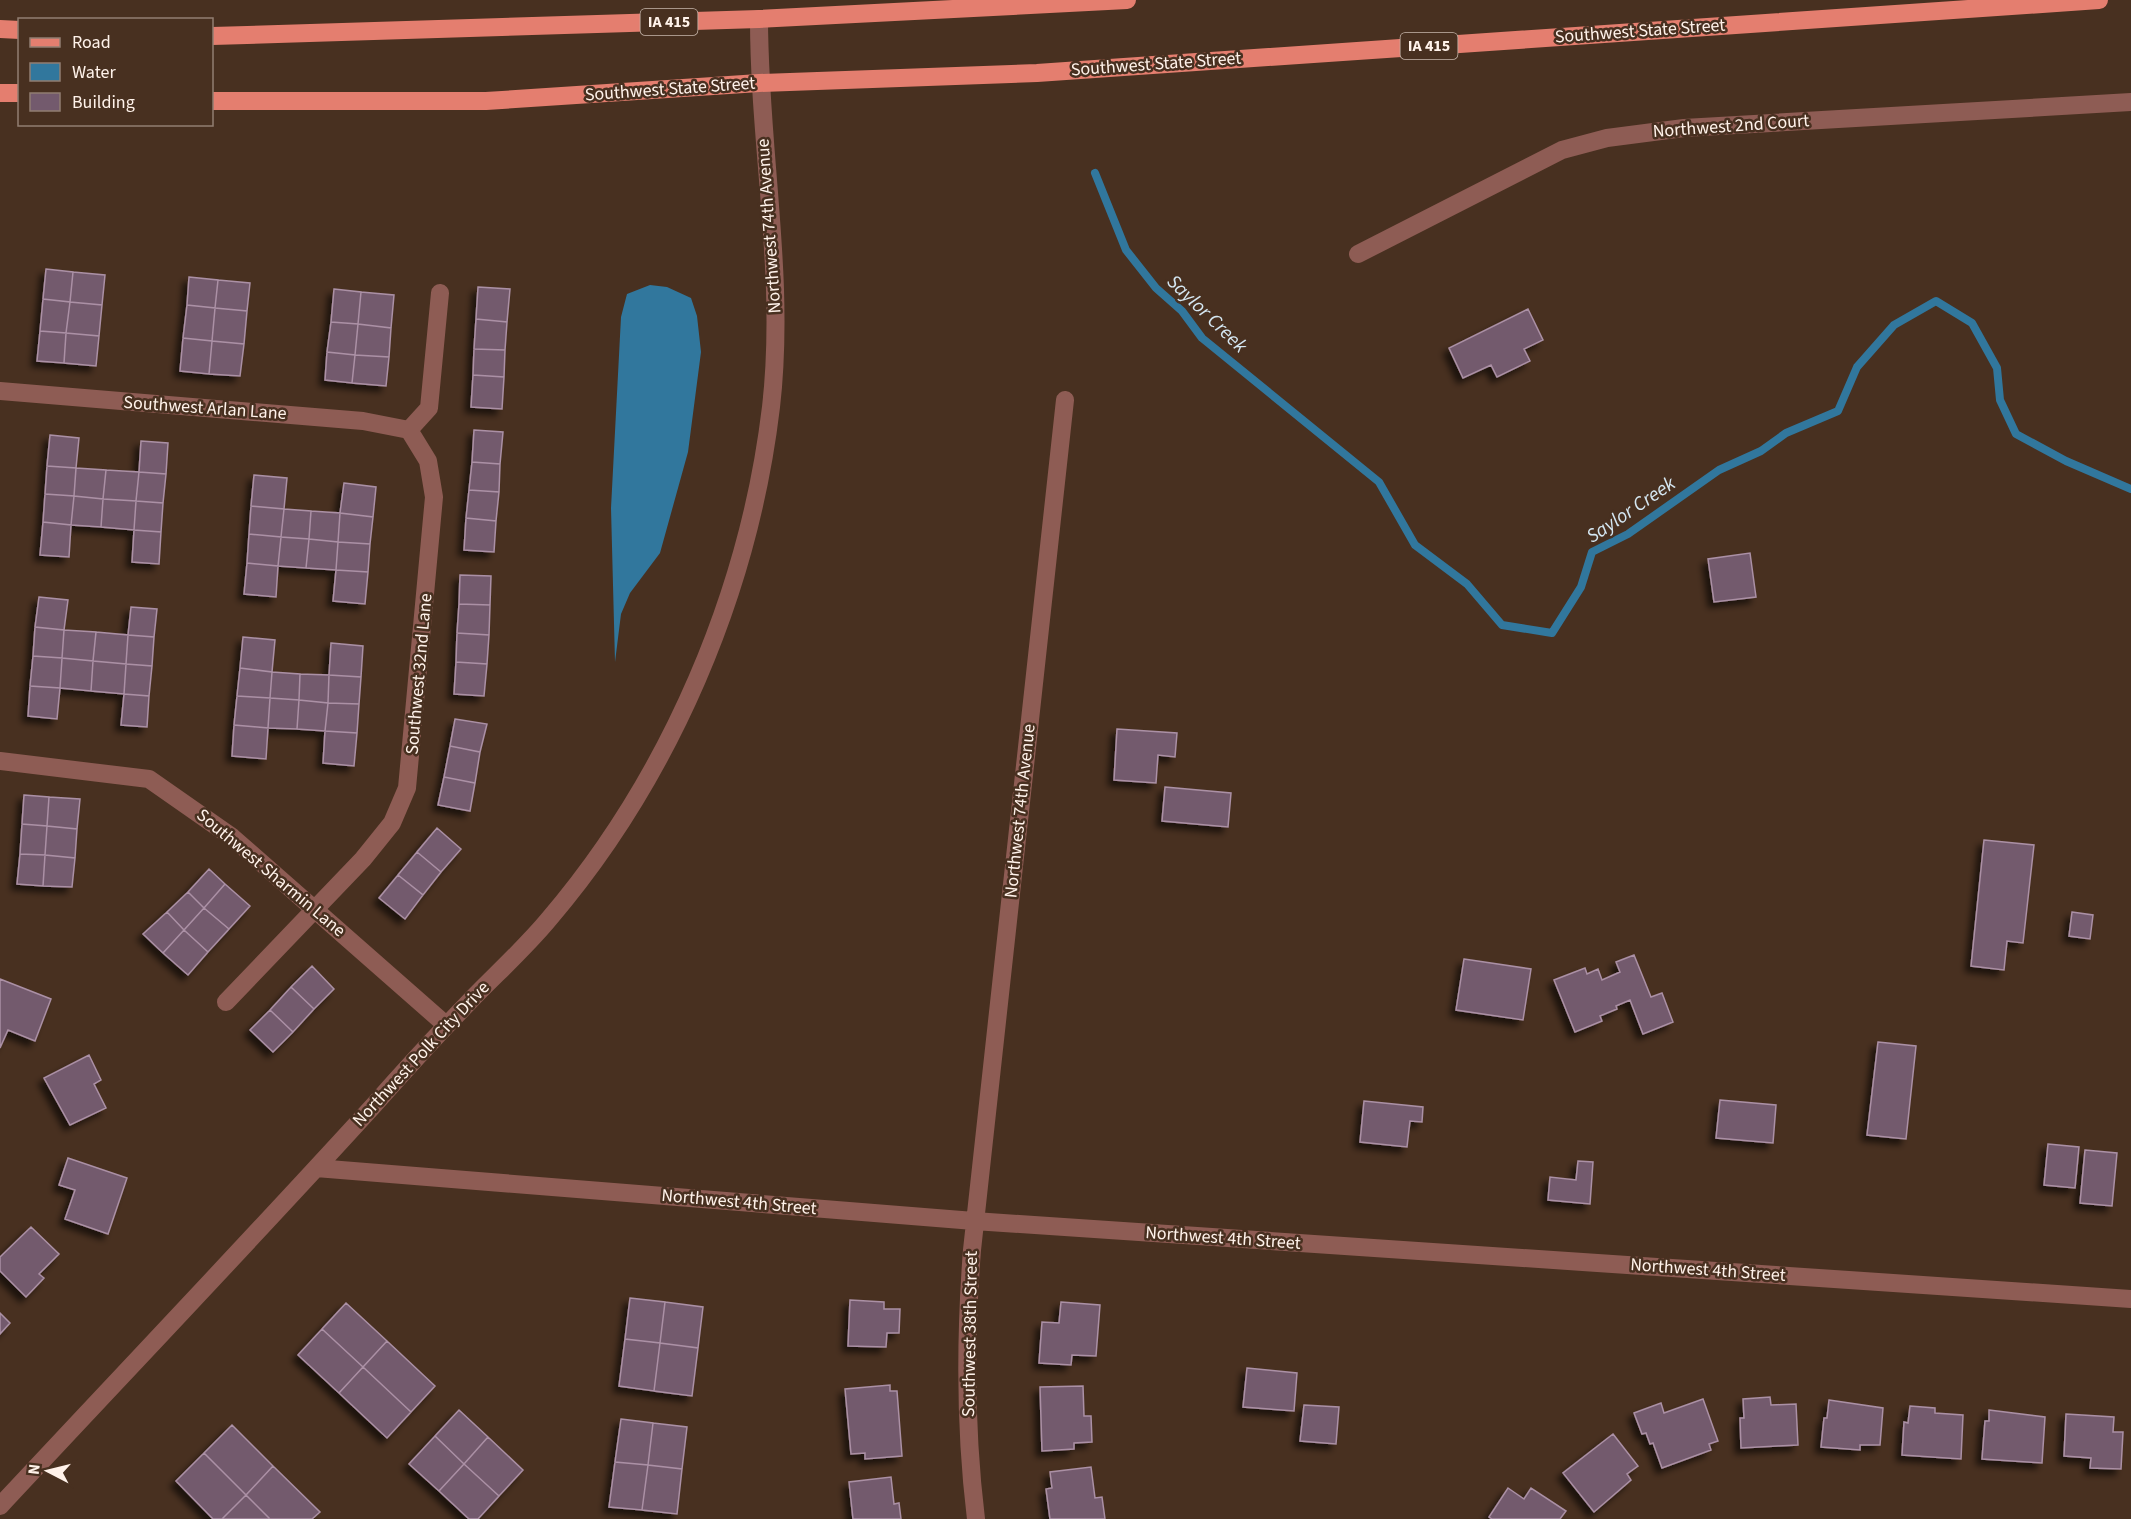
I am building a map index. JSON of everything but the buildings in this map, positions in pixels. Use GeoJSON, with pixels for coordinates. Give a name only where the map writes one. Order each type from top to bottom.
{"type":"FeatureCollection","features":[{"type":"Feature","properties":{"kind":"main road","name":"IA 415"},"geometry":{"type":"LineString","coordinates":[[213,36],[759,19],[1127,0]]}},
{"type":"Feature","properties":{"kind":"main road","name":"Southwest State Street"},"geometry":{"type":"LineString","coordinates":[[213,100],[486,101],[759,83],[1037,72],[2098,0]]}},
{"type":"Feature","properties":{"kind":"main road"},"geometry":{"type":"LineString","coordinates":[[0,29],[18,30]]}},
{"type":"Feature","properties":{"kind":"main road"},"geometry":{"type":"LineString","coordinates":[[0,93],[18,93]]}},
{"type":"Feature","properties":{"kind":"street","name":"Northwest 74th Avenue"},"geometry":{"type":"LineString","coordinates":[[745,538],[756,501],[771,405],[776,309],[775,250],[759,83],[759,19]]}},
{"type":"Feature","properties":{"kind":"street","name":"Northwest 2nd Court"},"geometry":{"type":"LineString","coordinates":[[1358,254],[1562,150],[1607,138],[1684,128],[2131,102]]}},
{"type":"Feature","properties":{"kind":"street"},"geometry":{"type":"LineString","coordinates":[[409,430],[429,408],[440,293]]}},
{"type":"Feature","properties":{"kind":"street","name":"Southwest Arlan Lane"},"geometry":{"type":"LineString","coordinates":[[0,391],[363,421],[409,430]]}},
{"type":"Feature","properties":{"kind":"street","name":"Northwest 74th Avenue"},"geometry":{"type":"LineString","coordinates":[[974,1221],[1065,400]]}},
{"type":"Feature","properties":{"kind":"street","name":"Southwest 32nd Lane"},"geometry":{"type":"LineString","coordinates":[[226,1002],[358,865],[392,823],[407,788],[417,707],[434,497],[429,461],[409,430]]}},
{"type":"Feature","properties":{"kind":"street","name":"Northwest Polk City Drive"},"geometry":{"type":"LineString","coordinates":[[0,1506],[446,1026],[551,917],[615,830],[670,737],[715,639],[745,538]]}},
{"type":"Feature","properties":{"kind":"street","name":"Southwest Sharmin Lane"},"geometry":{"type":"LineString","coordinates":[[0,761],[149,779],[232,837],[446,1026]]}},
{"type":"Feature","properties":{"kind":"street","name":"Northwest 4th Street"},"geometry":{"type":"LineString","coordinates":[[316,1168],[974,1221],[2131,1299]]}},
{"type":"Feature","properties":{"kind":"street","name":"Southwest 38th Street"},"geometry":{"type":"LineString","coordinates":[[974,1221],[965,1374],[969,1462],[976,1519]]}},
{"type":"Feature","properties":{"kind":"water"},"geometry":{"type":"Polygon","coordinates":[[[650,285],[667,287],[691,298],[697,316],[701,352],[688,452],[660,553],[630,593],[621,614],[615,662],[611,508],[621,317],[627,294],[650,285]]]}},
{"type":"Feature","properties":{"kind":"waterway","name":"Saylor Creek"},"geometry":{"type":"LineString","coordinates":[[1095,173],[1126,250],[1156,288],[1182,311],[1202,338],[1379,482],[1415,545],[1467,584],[1502,625],[1552,633],[1581,587],[1592,552],[1628,534],[1719,470],[1761,451],[1786,433],[1838,411],[1857,367],[1894,325],[1936,301],[1972,323],[1997,368],[2000,400],[2016,434],[2066,461],[2131,489]]}}]}
